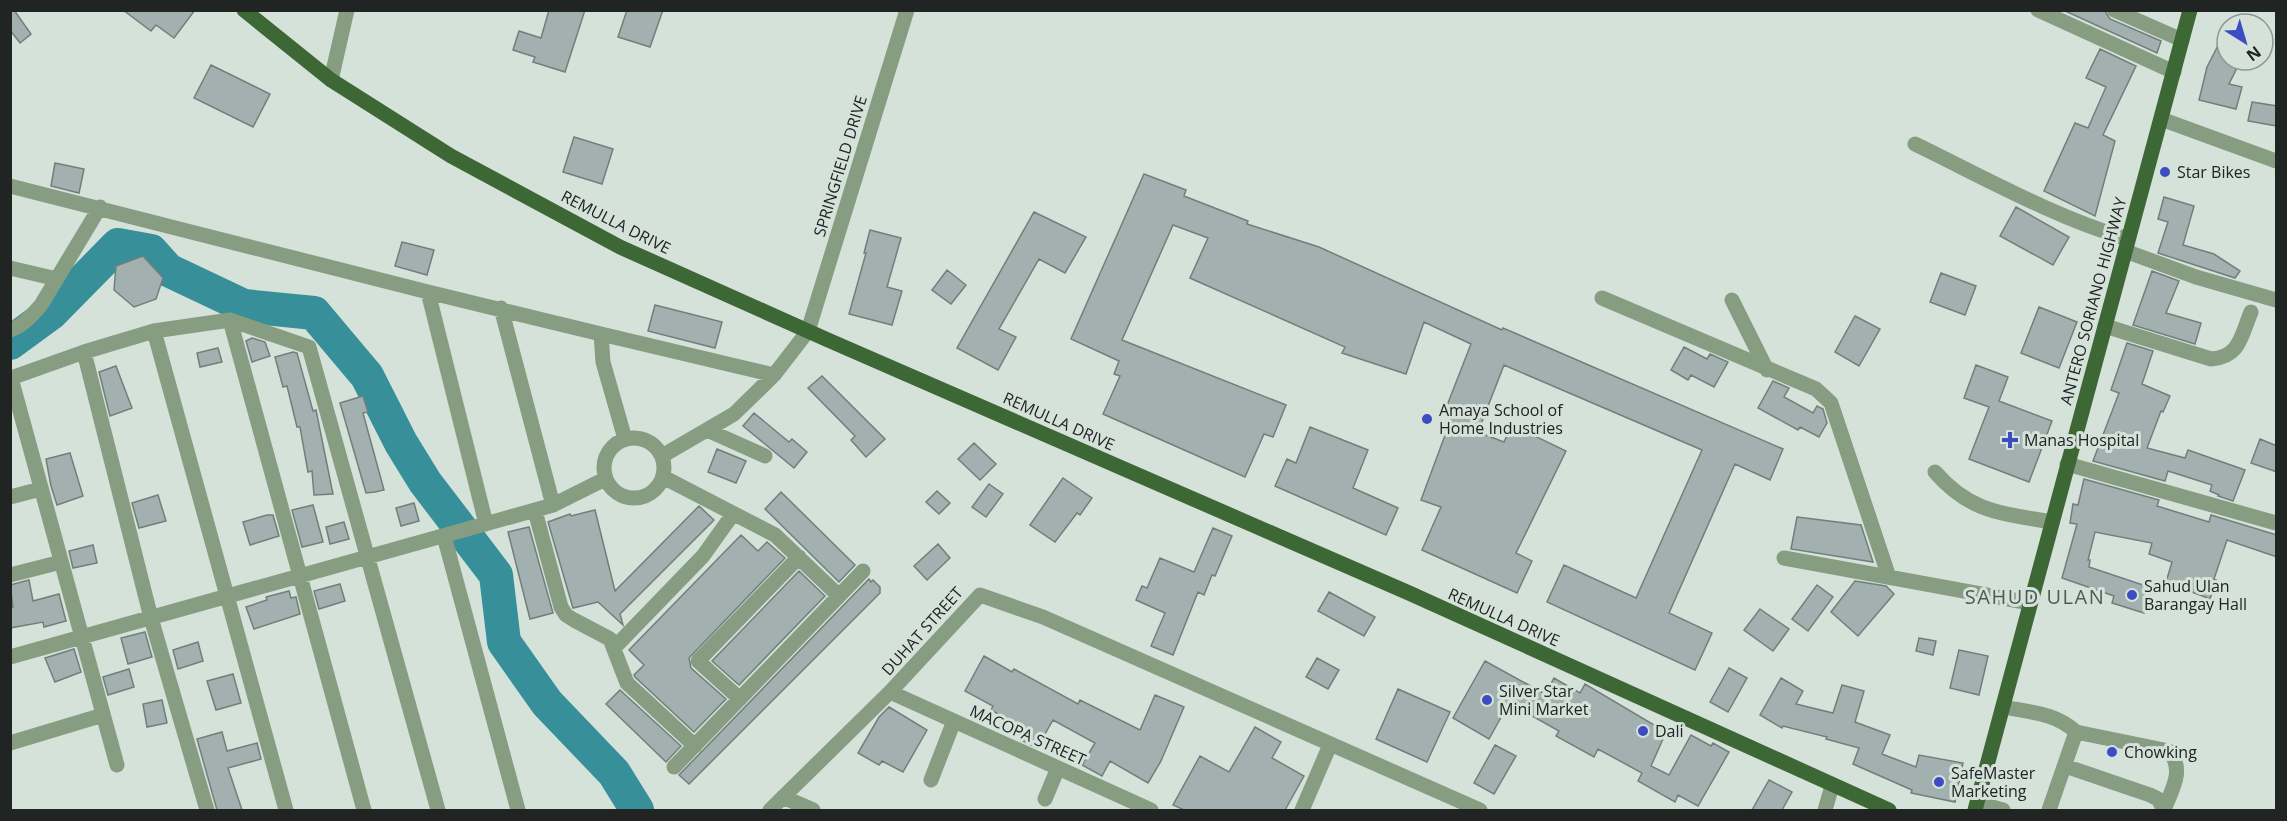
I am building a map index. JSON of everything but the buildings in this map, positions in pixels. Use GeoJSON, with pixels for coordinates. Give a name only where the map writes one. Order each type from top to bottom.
{"type":"FeatureCollection","features":[{"type":"Feature","properties":{"kind":"main road","name":"REMULLA DRIVE"},"geometry":{"type":"LineString","coordinates":[[244,10],[331,80],[451,156],[620,247],[808,332],[1409,593],[1889,810]]}},
{"type":"Feature","properties":{"kind":"main road","name":"ANTERO SORIANO HIGHWAY"},"geometry":{"type":"LineString","coordinates":[[1976,807],[2190,10]]}},
{"type":"Feature","properties":{"kind":"street"},"geometry":{"type":"LineString","coordinates":[[331,80],[347,10]]}},
{"type":"Feature","properties":{"kind":"street","name":"SPRINGFIELD DRIVE"},"geometry":{"type":"LineString","coordinates":[[808,332],[907,10]]}},
{"type":"Feature","properties":{"kind":"street"},"geometry":{"type":"LineString","coordinates":[[2038,10],[2174,72]]}},
{"type":"Feature","properties":{"kind":"street"},"geometry":{"type":"LineString","coordinates":[[2114,10],[2182,40]]}},
{"type":"Feature","properties":{"kind":"street"},"geometry":{"type":"LineString","coordinates":[[2161,119],[2277,161]]}},
{"type":"Feature","properties":{"kind":"street"},"geometry":{"type":"LineString","coordinates":[[1915,144],[2196,277],[2277,300]]}},
{"type":"Feature","properties":{"kind":"street"},"geometry":{"type":"LineString","coordinates":[[10,186],[428,292],[774,375]]}},
{"type":"Feature","properties":{"kind":"street"},"geometry":{"type":"LineString","coordinates":[[10,330],[29,318],[41,305],[100,207]]}},
{"type":"Feature","properties":{"kind":"street"},"geometry":{"type":"LineString","coordinates":[[10,268],[57,279]]}},
{"type":"Feature","properties":{"kind":"street"},"geometry":{"type":"LineString","coordinates":[[428,292],[486,524]]}},
{"type":"Feature","properties":{"kind":"street"},"geometry":{"type":"LineString","coordinates":[[1602,298],[1816,389],[1831,403],[1889,577]]}},
{"type":"Feature","properties":{"kind":"street"},"geometry":{"type":"LineString","coordinates":[[1732,300],[1767,370]]}},
{"type":"Feature","properties":{"kind":"street"},"geometry":{"type":"LineString","coordinates":[[501,308],[553,505]]}},
{"type":"Feature","properties":{"kind":"street"},"geometry":{"type":"LineString","coordinates":[[2105,326],[2211,359],[2223,358],[2236,351],[2251,312]]}},
{"type":"Feature","properties":{"kind":"street"},"geometry":{"type":"LineString","coordinates":[[230,320],[364,810]]}},
{"type":"Feature","properties":{"kind":"street"},"geometry":{"type":"LineString","coordinates":[[117,765],[41,489],[16,416],[11,378],[84,352],[154,332],[230,320],[309,347],[438,810]]}},
{"type":"Feature","properties":{"kind":"street"},"geometry":{"type":"LineString","coordinates":[[154,332],[286,810]]}},
{"type":"Feature","properties":{"kind":"street"},"geometry":{"type":"LineString","coordinates":[[662,456],[734,414],[774,375],[808,332]]}},
{"type":"Feature","properties":{"kind":"street"},"geometry":{"type":"LineString","coordinates":[[601,334],[603,362],[626,439]]}},
{"type":"Feature","properties":{"kind":"street"},"geometry":{"type":"LineString","coordinates":[[84,352],[151,618],[207,810]]}},
{"type":"Feature","properties":{"kind":"street"},"geometry":{"type":"LineString","coordinates":[[707,430],[765,456]]}},
{"type":"Feature","properties":{"kind":"street"},"geometry":{"type":"LineString","coordinates":[[634,438],[651,443],[662,456],[665,470],[652,493],[635,499],[617,493],[605,479],[605,459],[616,444],[626,439],[634,438]]}},
{"type":"Feature","properties":{"kind":"street"},"geometry":{"type":"LineString","coordinates":[[2067,464],[2277,523]]}},
{"type":"Feature","properties":{"kind":"street"},"geometry":{"type":"LineString","coordinates":[[1935,472],[1948,487],[1979,508],[2052,522]]}},
{"type":"Feature","properties":{"kind":"street"},"geometry":{"type":"LineString","coordinates":[[663,477],[775,535],[839,596]]}},
{"type":"Feature","properties":{"kind":"street"},"geometry":{"type":"LineString","coordinates":[[10,657],[535,511],[553,505],[605,479]]}},
{"type":"Feature","properties":{"kind":"street"},"geometry":{"type":"LineString","coordinates":[[10,497],[41,489]]}},
{"type":"Feature","properties":{"kind":"street"},"geometry":{"type":"LineString","coordinates":[[535,511],[561,607],[566,615],[610,639],[627,683],[695,746]]}},
{"type":"Feature","properties":{"kind":"street"},"geometry":{"type":"LineString","coordinates":[[614,648],[702,556],[733,514]]}},
{"type":"Feature","properties":{"kind":"street"},"geometry":{"type":"LineString","coordinates":[[457,532],[518,810]]}},
{"type":"Feature","properties":{"kind":"street"},"geometry":{"type":"LineString","coordinates":[[740,699],[698,661],[799,557]]}},
{"type":"Feature","properties":{"kind":"street"},"geometry":{"type":"LineString","coordinates":[[1784,558],[2030,603]]}},
{"type":"Feature","properties":{"kind":"street"},"geometry":{"type":"LineString","coordinates":[[10,575],[61,562]]}},
{"type":"Feature","properties":{"kind":"street"},"geometry":{"type":"LineString","coordinates":[[674,767],[863,572]]}},
{"type":"Feature","properties":{"kind":"street","name":"DUHAT STREET"},"geometry":{"type":"LineString","coordinates":[[770,810],[890,692],[980,595],[1043,618],[1330,745]]}},
{"type":"Feature","properties":{"kind":"street","name":"MACOPA STREET"},"geometry":{"type":"LineString","coordinates":[[890,692],[1151,810]]}},
{"type":"Feature","properties":{"kind":"street"},"geometry":{"type":"LineString","coordinates":[[2003,707],[2052,717],[2066,722],[2076,732],[2169,751],[2177,760],[2178,770],[2164,810]]}},
{"type":"Feature","properties":{"kind":"street"},"geometry":{"type":"LineString","coordinates":[[10,742],[103,715]]}},
{"type":"Feature","properties":{"kind":"street"},"geometry":{"type":"LineString","coordinates":[[931,780],[954,722]]}},
{"type":"Feature","properties":{"kind":"street"},"geometry":{"type":"LineString","coordinates":[[2049,810],[2076,732]]}},
{"type":"Feature","properties":{"kind":"street"},"geometry":{"type":"LineString","coordinates":[[1302,810],[1330,745],[1480,810]]}},
{"type":"Feature","properties":{"kind":"street"},"geometry":{"type":"LineString","coordinates":[[2065,766],[2150,795],[2158,799],[2164,810]]}},
{"type":"Feature","properties":{"kind":"street"},"geometry":{"type":"LineString","coordinates":[[1045,799],[1058,768]]}},
{"type":"Feature","properties":{"kind":"street"},"geometry":{"type":"LineString","coordinates":[[1826,810],[1832,786]]}},
{"type":"Feature","properties":{"kind":"street"},"geometry":{"type":"LineString","coordinates":[[783,797],[813,810]]}},
{"type":"Feature","properties":{"kind":"street"},"geometry":{"type":"LineString","coordinates":[[1976,807],[2003,810]]}},
{"type":"Feature","properties":{"kind":"waterway"},"geometry":{"type":"LineString","coordinates":[[10,343],[51,313],[118,245],[151,251],[168,270],[244,306],[314,313],[367,376],[401,443],[425,482],[496,575],[504,642],[547,703],[614,773],[637,810]]}},
{"type":"Feature","properties":{"kind":"place","name":"Star Bikes"},"geometry":{"type":"Point","coordinates":[2165,172]}},
{"type":"Feature","properties":{"kind":"place","name":"Amaya School of Home Industries"},"geometry":{"type":"Point","coordinates":[1427,419]}},
{"type":"Feature","properties":{"kind":"place","name":"Manas Hospital"},"geometry":{"type":"Point","coordinates":[2010,440]}},
{"type":"Feature","properties":{"kind":"place","name":"Sahud Ulan Barangay Hall"},"geometry":{"type":"Point","coordinates":[2132,595]}},
{"type":"Feature","properties":{"kind":"place","name":"Silver Star Mini Market"},"geometry":{"type":"Point","coordinates":[1487,700]}},
{"type":"Feature","properties":{"kind":"place","name":"Dali"},"geometry":{"type":"Point","coordinates":[1643,731]}},
{"type":"Feature","properties":{"kind":"place","name":"Chowking"},"geometry":{"type":"Point","coordinates":[2112,752]}},
{"type":"Feature","properties":{"kind":"place","name":"SafeMaster Marketing"},"geometry":{"type":"Point","coordinates":[1939,782]}},
{"type":"Feature","properties":{"kind":"district","name":"SAHUD ULAN"},"geometry":{"type":"Point","coordinates":[2035,597]}}]}
